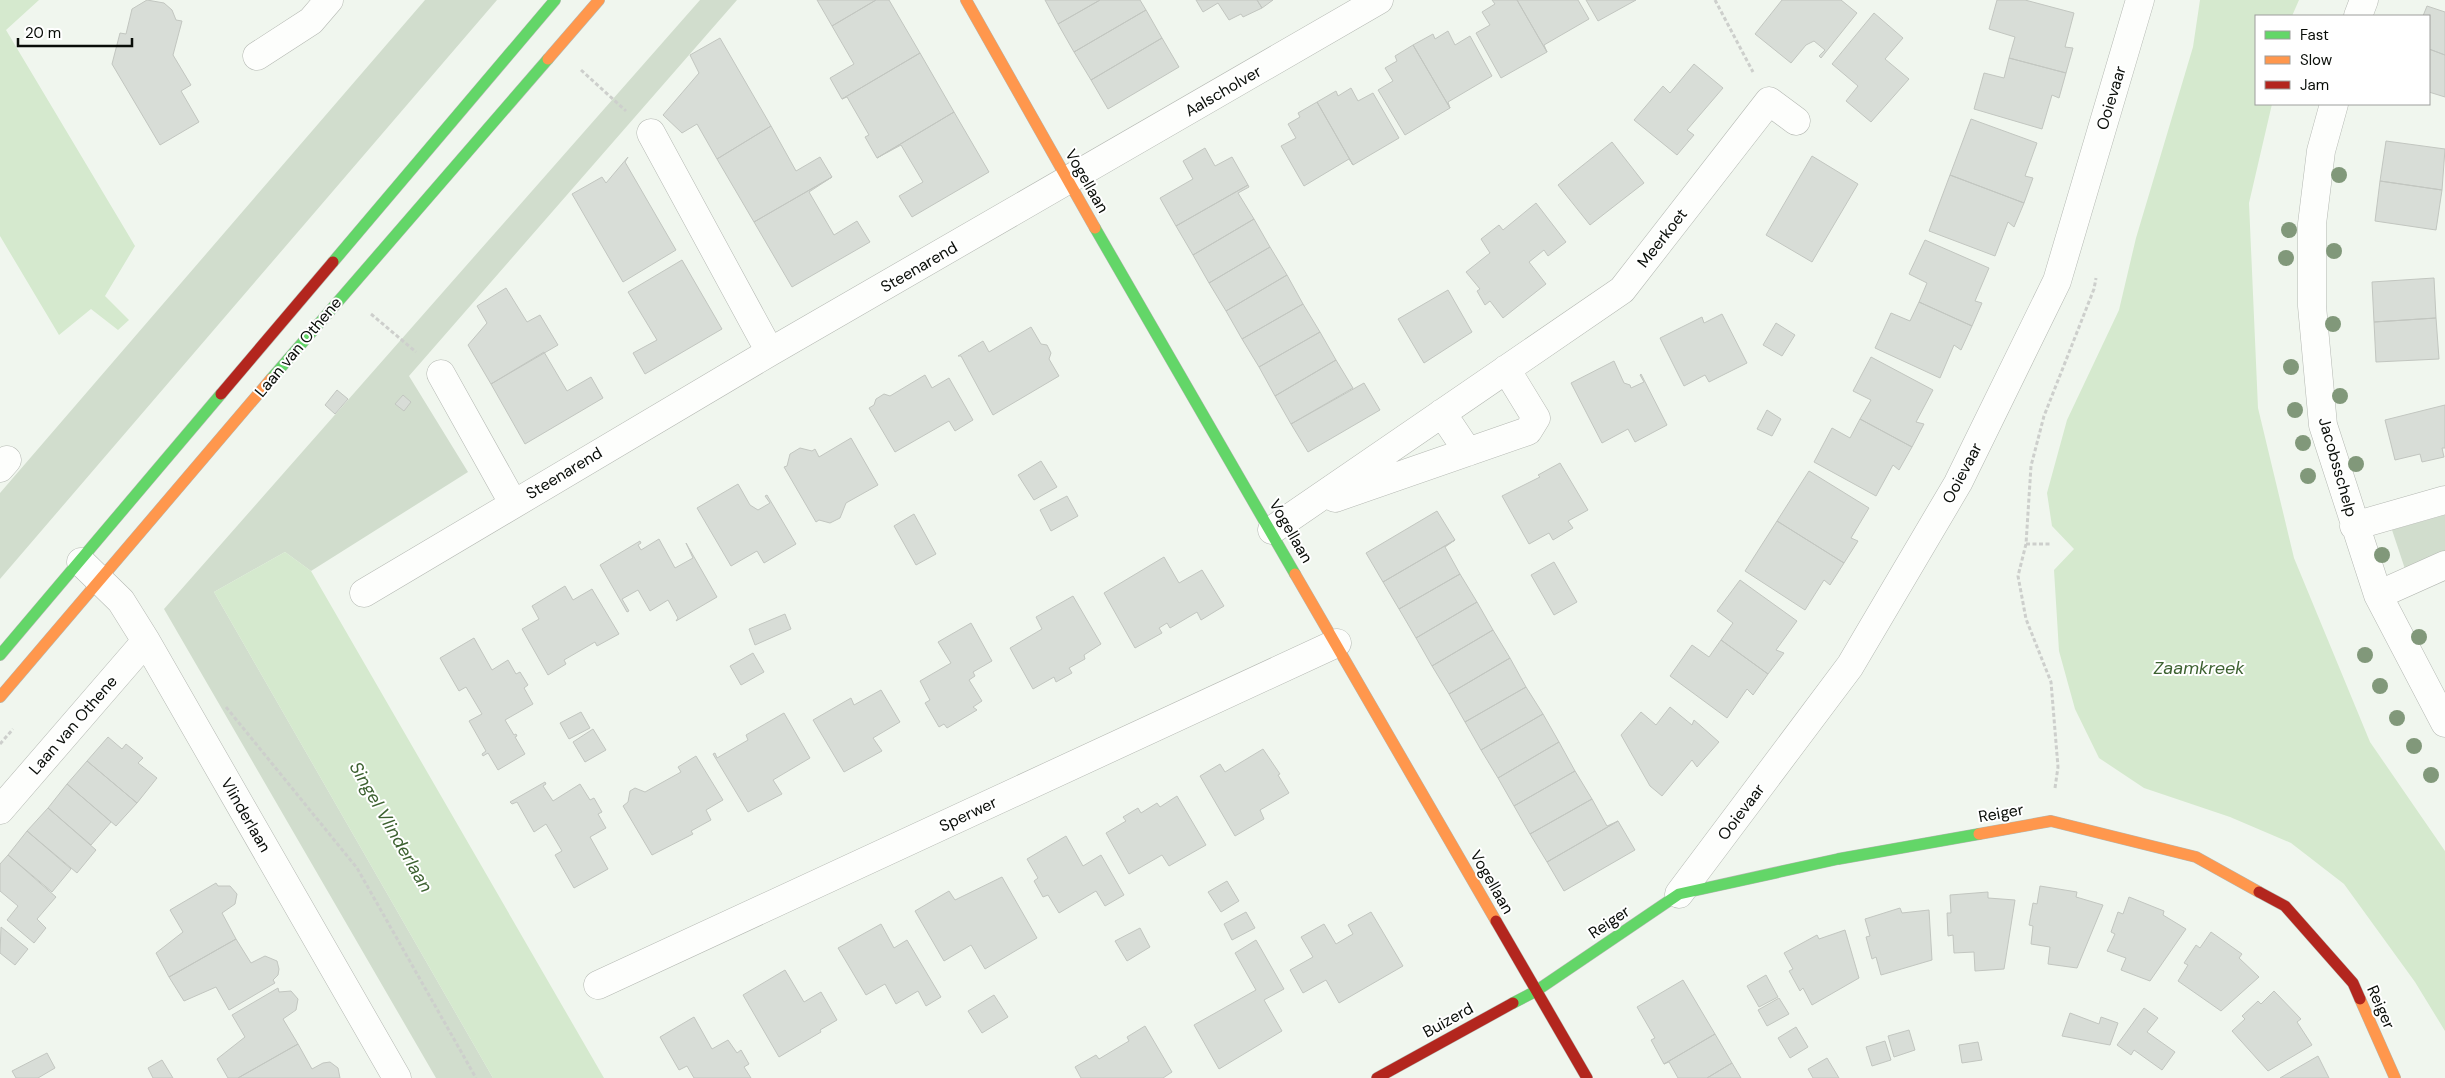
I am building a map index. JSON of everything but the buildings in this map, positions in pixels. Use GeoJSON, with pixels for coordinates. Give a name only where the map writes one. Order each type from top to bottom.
{"type":"FeatureCollection","features":[{"type":"Feature","properties":{"kind":"street"},"geometry":{"type":"LineString","coordinates":[[256,56],[311,21],[329,0]]}},
{"type":"Feature","properties":{"kind":"street","name":"Laan van Othene"},"geometry":{"type":"LineString","coordinates":[[0,655],[81,562],[555,0]]}},
{"type":"Feature","properties":{"kind":"street","name":"Laan van Othene"},"geometry":{"type":"LineString","coordinates":[[0,697],[346,291],[599,0]]}},
{"type":"Feature","properties":{"kind":"street","name":"Vogellaan"},"geometry":{"type":"LineString","coordinates":[[966,0],[1068,182],[1272,530],[1587,1078]]}},
{"type":"Feature","properties":{"kind":"street","name":"Aalscholver"},"geometry":{"type":"LineString","coordinates":[[1068,182],[1379,0]]}},
{"type":"Feature","properties":{"kind":"street","name":"Ooievaar"},"geometry":{"type":"LineString","coordinates":[[1679,894],[1855,658],[1958,483],[2057,281],[2140,0]]}},
{"type":"Feature","properties":{"kind":"street"},"geometry":{"type":"LineString","coordinates":[[2358,15],[2364,0]]}},
{"type":"Feature","properties":{"kind":"street"},"geometry":{"type":"LineString","coordinates":[[1769,101],[1796,121]]}},
{"type":"Feature","properties":{"kind":"street","name":"Meerkoet"},"geometry":{"type":"LineString","coordinates":[[1272,530],[1622,290],[1769,101]]}},
{"type":"Feature","properties":{"kind":"street","name":"Jacobsschelp"},"geometry":{"type":"LineString","coordinates":[[2334,105],[2321,152],[2312,224],[2312,306],[2323,425],[2354,526],[2378,595],[2445,723]]}},
{"type":"Feature","properties":{"kind":"street"},"geometry":{"type":"LineString","coordinates":[[651,133],[770,352]]}},
{"type":"Feature","properties":{"kind":"street","name":"Steenarend"},"geometry":{"type":"LineString","coordinates":[[364,593],[770,352],[1068,182]]}},
{"type":"Feature","properties":{"kind":"street","name":"Meerkoet"},"geometry":{"type":"LineString","coordinates":[[1303,509],[1528,431],[1536,418],[1506,369]]}},
{"type":"Feature","properties":{"kind":"street","name":"Steenarend"},"geometry":{"type":"LineString","coordinates":[[441,374],[513,503]]}},
{"type":"Feature","properties":{"kind":"street"},"geometry":{"type":"LineString","coordinates":[[1442,413],[1468,452]]}},
{"type":"Feature","properties":{"kind":"street"},"geometry":{"type":"LineString","coordinates":[[2354,526],[2445,500]]}},
{"type":"Feature","properties":{"kind":"street","name":"Vlinderlaan"},"geometry":{"type":"LineString","coordinates":[[81,562],[121,602],[146,640],[396,1078]]}},
{"type":"Feature","properties":{"kind":"street"},"geometry":{"type":"LineString","coordinates":[[2378,595],[2445,565]]}},
{"type":"Feature","properties":{"kind":"street","name":"Laan van Othene"},"geometry":{"type":"LineString","coordinates":[[0,810],[146,640]]}},
{"type":"Feature","properties":{"kind":"street","name":"Sperwer"},"geometry":{"type":"LineString","coordinates":[[598,985],[1337,643]]}},
{"type":"Feature","properties":{"kind":"street","name":"Reiger"},"geometry":{"type":"LineString","coordinates":[[1536,991],[1679,894],[1838,859],[2051,821],[2196,857],[2285,906],[2353,983],[2395,1078]]}},
{"type":"Feature","properties":{"kind":"street","name":"Buizerd"},"geometry":{"type":"LineString","coordinates":[[1376,1078],[1536,991]]}},
{"type":"Feature","properties":{"kind":"path"},"geometry":{"type":"LineString","coordinates":[[1715,0],[1769,101]]}},
{"type":"Feature","properties":{"kind":"path"},"geometry":{"type":"LineString","coordinates":[[577,66],[651,133]]}},
{"type":"Feature","properties":{"kind":"path"},"geometry":{"type":"LineString","coordinates":[[2051,821],[2058,767],[2051,682],[2026,619],[2018,576],[2026,544],[2032,466],[2044,416],[2094,289],[2097,267],[2087,247],[2069,239]]}},
{"type":"Feature","properties":{"kind":"path"},"geometry":{"type":"LineString","coordinates":[[368,311],[441,374]]}},
{"type":"Feature","properties":{"kind":"path"},"geometry":{"type":"LineString","coordinates":[[2026,544],[2052,544]]}},
{"type":"Feature","properties":{"kind":"path"},"geometry":{"type":"LineString","coordinates":[[222,703],[356,868],[476,1078]]}},
{"type":"Feature","properties":{"kind":"shaded area"},"geometry":{"type":"Polygon","coordinates":[[[425,0],[497,0],[0,579],[0,493],[425,0]]]}},
{"type":"Feature","properties":{"kind":"shaded area"},"geometry":{"type":"Polygon","coordinates":[[[700,0],[737,0],[409,376],[468,472],[311,571],[285,552],[214,592],[493,1078],[436,1078],[164,609],[700,0]]]}},
{"type":"Feature","properties":{"kind":"shaded area"},"geometry":{"type":"Polygon","coordinates":[[[2445,515],[2445,551],[2405,569],[2392,530],[2445,515]]]}},
{"type":"Feature","properties":{"kind":"water"},"geometry":{"type":"Polygon","coordinates":[[[0,0],[39,0],[6,30],[135,246],[105,296],[129,320],[118,330],[91,309],[59,335],[0,236],[0,0]]]}},
{"type":"Feature","properties":{"kind":"water","name":"Zaamkreek"},"geometry":{"type":"Polygon","coordinates":[[[2200,0],[2299,0],[2292,15],[2255,15],[2255,105],[2272,105],[2249,203],[2258,408],[2294,558],[2370,742],[2445,851],[2445,1031],[2415,982],[2344,884],[2291,843],[2230,817],[2144,788],[2099,758],[2075,709],[2059,651],[2054,570],[2074,549],[2052,526],[2047,493],[2067,420],[2119,310],[2136,238],[2193,47],[2200,0]]]}},
{"type":"Feature","properties":{"kind":"water","name":"Singel Vlinderlaan"},"geometry":{"type":"Polygon","coordinates":[[[285,552],[311,571],[604,1078],[493,1078],[214,592],[285,552]]]}},
{"type":"Feature","properties":{"kind":"traffic: fast"},"geometry":{"type":"LineString","coordinates":[[333,262],[555,0]]}},
{"type":"Feature","properties":{"kind":"traffic: fast"},"geometry":{"type":"LineString","coordinates":[[271,379],[548,59]]}},
{"type":"Feature","properties":{"kind":"traffic: fast"},"geometry":{"type":"LineString","coordinates":[[1095,228],[1295,574]]}},
{"type":"Feature","properties":{"kind":"traffic: fast"},"geometry":{"type":"LineString","coordinates":[[0,655],[221,394]]}},
{"type":"Feature","properties":{"kind":"traffic: fast"},"geometry":{"type":"LineString","coordinates":[[1513,1003],[1536,991],[1679,894],[1838,859],[1979,834]]}},
{"type":"Feature","properties":{"kind":"traffic: slow"},"geometry":{"type":"LineString","coordinates":[[548,59],[599,0]]}},
{"type":"Feature","properties":{"kind":"traffic: slow"},"geometry":{"type":"LineString","coordinates":[[966,0],[1095,228]]}},
{"type":"Feature","properties":{"kind":"traffic: slow"},"geometry":{"type":"LineString","coordinates":[[0,697],[271,379]]}},
{"type":"Feature","properties":{"kind":"traffic: slow"},"geometry":{"type":"LineString","coordinates":[[1295,574],[1496,921]]}},
{"type":"Feature","properties":{"kind":"traffic: slow"},"geometry":{"type":"LineString","coordinates":[[1979,834],[2051,821],[2196,857],[2259,892]]}},
{"type":"Feature","properties":{"kind":"traffic: slow"},"geometry":{"type":"LineString","coordinates":[[2360,999],[2395,1078]]}},
{"type":"Feature","properties":{"kind":"traffic: jam"},"geometry":{"type":"LineString","coordinates":[[221,394],[333,262]]}},
{"type":"Feature","properties":{"kind":"traffic: jam"},"geometry":{"type":"LineString","coordinates":[[2259,892],[2285,906],[2353,983],[2360,999]]}},
{"type":"Feature","properties":{"kind":"traffic: jam"},"geometry":{"type":"LineString","coordinates":[[1496,921],[1587,1078]]}},
{"type":"Feature","properties":{"kind":"traffic: jam"},"geometry":{"type":"LineString","coordinates":[[1377,1078],[1513,1003]]}}]}
